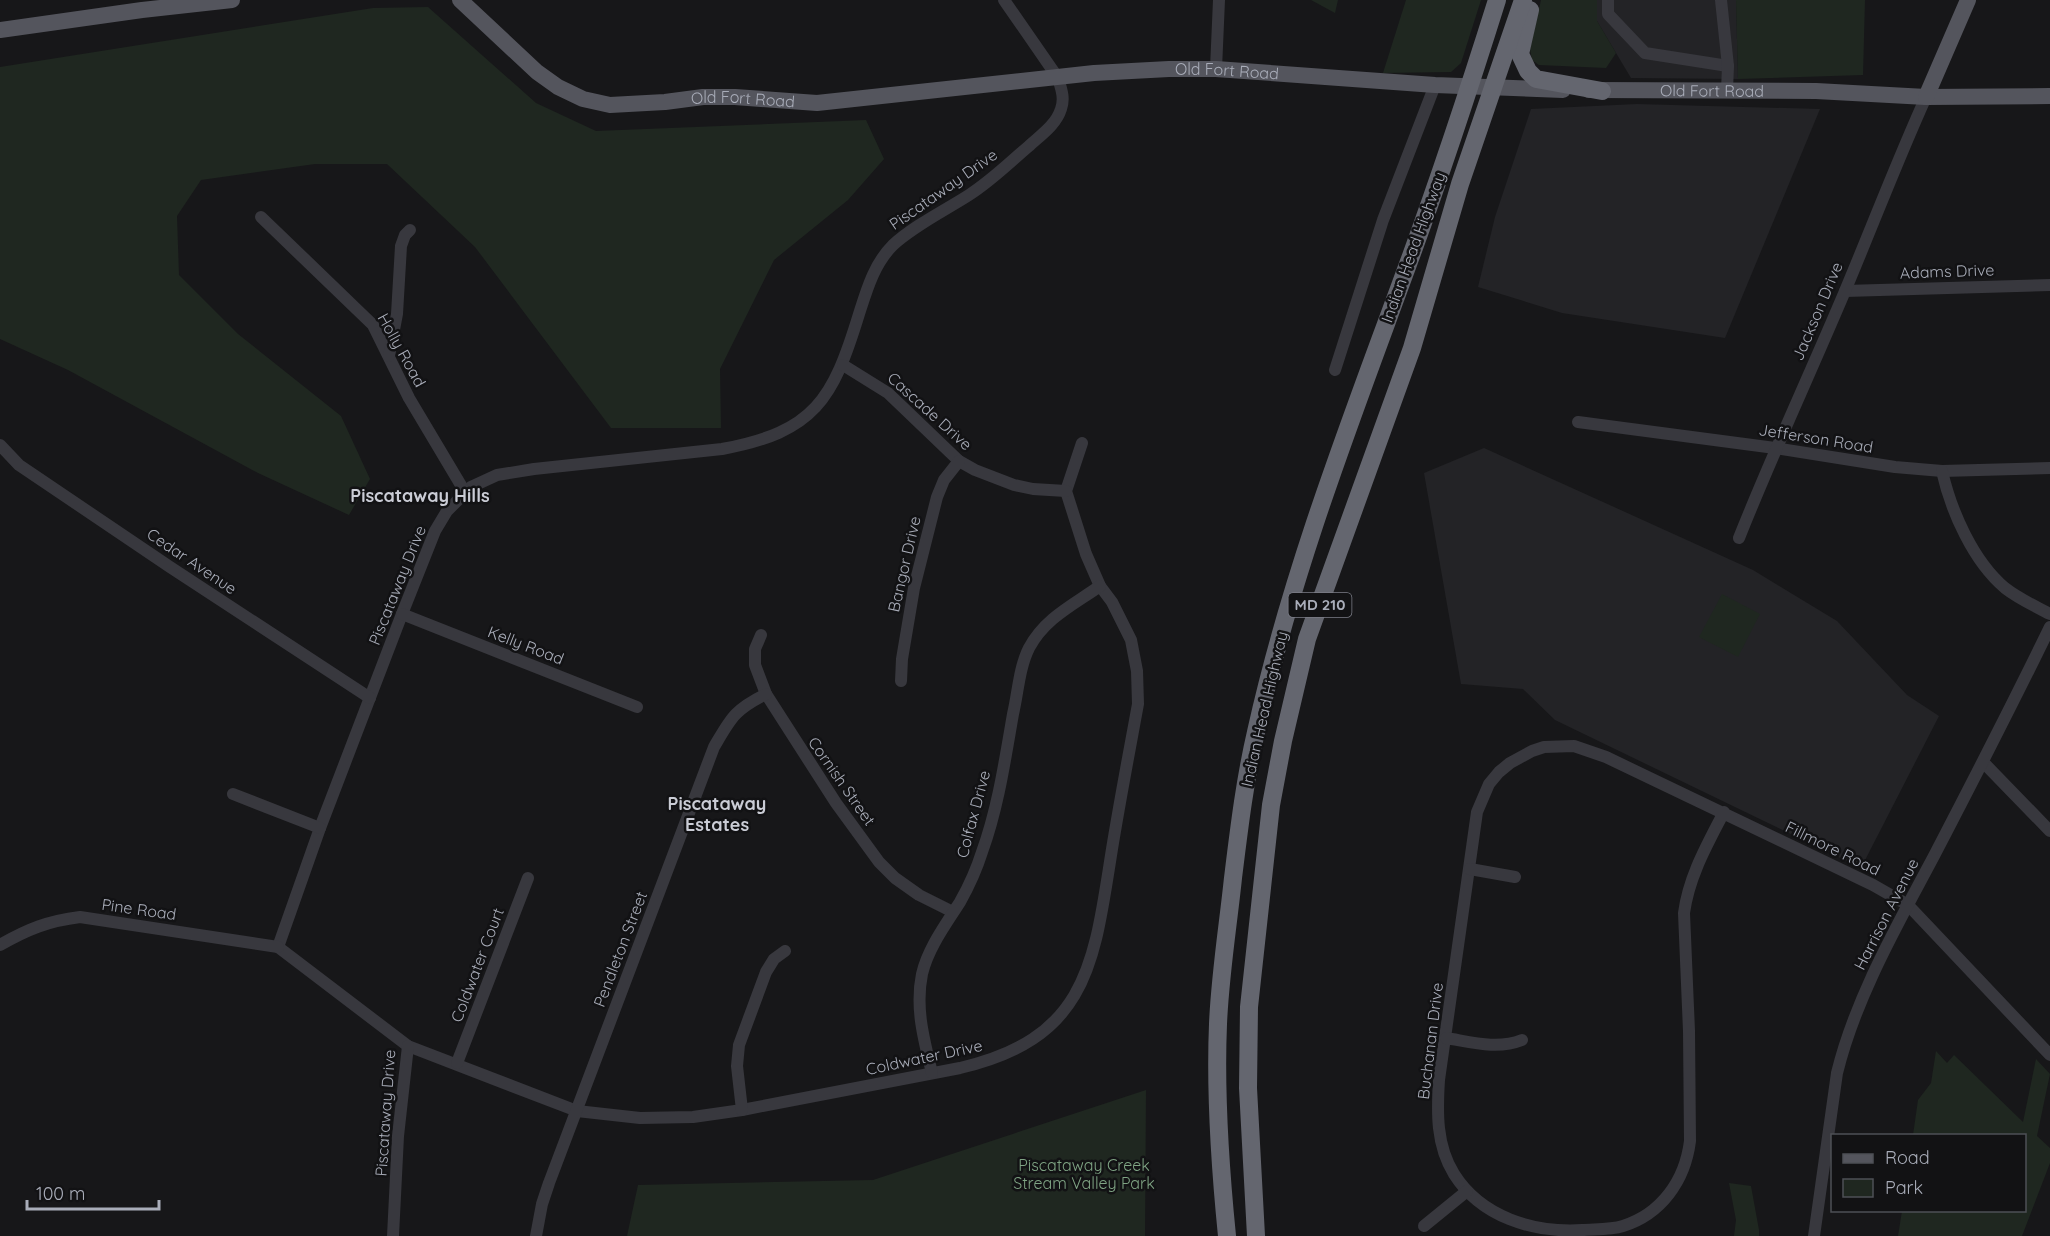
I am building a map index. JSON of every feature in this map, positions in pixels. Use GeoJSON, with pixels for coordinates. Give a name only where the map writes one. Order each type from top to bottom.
{"type":"FeatureCollection","features":[{"type":"Feature","properties":{"kind":"highway","name":"Indian Head Highway"},"geometry":{"type":"LineString","coordinates":[[1227,1236],[1221,1174],[1218,1025],[1236,855],[1255,733],[1286,613],[1306,552],[1470,85],[1497,0]]}},
{"type":"Feature","properties":{"kind":"highway","name":"Indian Head Highway"},"geometry":{"type":"LineString","coordinates":[[1256,1236],[1248,1088],[1249,1007],[1271,805],[1283,741],[1307,639],[1412,348],[1460,184],[1523,0]]}},
{"type":"Feature","properties":{"kind":"highway"},"geometry":{"type":"LineString","coordinates":[[1534,0],[1520,54],[1528,71],[1536,79],[1602,91]]}},
{"type":"Feature","properties":{"kind":"main road"},"geometry":{"type":"LineString","coordinates":[[0,30],[232,0]]}},
{"type":"Feature","properties":{"kind":"main road","name":"Old Fort Road"},"geometry":{"type":"LineString","coordinates":[[460,0],[537,72],[558,87],[583,99],[610,105],[735,96],[817,103],[1130,70],[1216,69],[1435,85],[1602,91],[1727,90],[1926,97],[2050,96]]}},
{"type":"Feature","properties":{"kind":"main road"},"geometry":{"type":"LineString","coordinates":[[1926,97],[1968,0]]}},
{"type":"Feature","properties":{"kind":"street"},"geometry":{"type":"LineString","coordinates":[[1004,0],[1058,78]]}},
{"type":"Feature","properties":{"kind":"street"},"geometry":{"type":"LineString","coordinates":[[1216,69],[1219,0]]}},
{"type":"Feature","properties":{"kind":"street"},"geometry":{"type":"LineString","coordinates":[[1608,0],[1608,14],[1645,53],[1728,66]]}},
{"type":"Feature","properties":{"kind":"street"},"geometry":{"type":"LineString","coordinates":[[1721,0],[1728,66],[1727,90]]}},
{"type":"Feature","properties":{"kind":"street","name":"Piscataway Drive"},"geometry":{"type":"LineString","coordinates":[[393,1236],[398,1136],[408,1046],[278,947],[320,828],[435,531],[447,511],[465,492],[497,475],[534,468],[752,444],[797,425],[817,407],[835,382],[843,365],[867,286],[886,253],[910,232],[990,180],[1048,129],[1058,117],[1063,102],[1063,92],[1058,78]]}},
{"type":"Feature","properties":{"kind":"street"},"geometry":{"type":"LineString","coordinates":[[1335,370],[1383,220],[1435,85]]}},
{"type":"Feature","properties":{"kind":"street","name":"Jackson Drive"},"geometry":{"type":"LineString","coordinates":[[1738,538],[1926,97]]}},
{"type":"Feature","properties":{"kind":"street","name":"Holly Road"},"geometry":{"type":"LineString","coordinates":[[261,217],[373,326],[409,398],[465,492]]}},
{"type":"Feature","properties":{"kind":"street"},"geometry":{"type":"LineString","coordinates":[[389,356],[397,314],[401,246],[405,235],[410,230]]}},
{"type":"Feature","properties":{"kind":"street","name":"Adams Drive"},"geometry":{"type":"LineString","coordinates":[[1845,291],[2050,285]]}},
{"type":"Feature","properties":{"kind":"street","name":"Cascade Drive"},"geometry":{"type":"LineString","coordinates":[[843,365],[888,393],[959,461],[988,476],[1014,485],[1066,491]]}},
{"type":"Feature","properties":{"kind":"street","name":"Jefferson Road"},"geometry":{"type":"LineString","coordinates":[[1578,422],[1775,448],[1895,467],[1942,471],[2050,468]]}},
{"type":"Feature","properties":{"kind":"street"},"geometry":{"type":"LineString","coordinates":[[1066,491],[1082,443]]}},
{"type":"Feature","properties":{"kind":"street","name":"Cedar Avenue"},"geometry":{"type":"LineString","coordinates":[[0,445],[10,457],[29,471],[370,698]]}},
{"type":"Feature","properties":{"kind":"street","name":"Bangor Drive"},"geometry":{"type":"LineString","coordinates":[[901,681],[902,659],[914,588],[937,497],[944,480],[959,461]]}},
{"type":"Feature","properties":{"kind":"street"},"geometry":{"type":"LineString","coordinates":[[1942,471],[1955,515],[1980,562],[2007,589],[2050,614]]}},
{"type":"Feature","properties":{"kind":"street","name":"Coldwater Drive"},"geometry":{"type":"LineString","coordinates":[[408,1046],[577,1111],[663,1119],[742,1110],[982,1063],[1019,1048],[1034,1038],[1064,1010],[1080,988],[1088,971],[1099,932],[1137,704],[1137,671],[1131,640],[1112,602],[1100,586],[1081,541],[1066,491]]}},
{"type":"Feature","properties":{"kind":"street","name":"Colfax Drive"},"geometry":{"type":"LineString","coordinates":[[932,1073],[920,1018],[922,973],[931,951],[970,882],[982,853],[1024,660],[1034,639],[1049,621],[1100,586]]}},
{"type":"Feature","properties":{"kind":"street","name":"Kelly Road"},"geometry":{"type":"LineString","coordinates":[[402,614],[637,706]]}},
{"type":"Feature","properties":{"kind":"street","name":"Harrison Avenue"},"geometry":{"type":"LineString","coordinates":[[1814,1236],[1837,1073],[1843,1049],[1873,977],[1908,905],[2050,627]]}},
{"type":"Feature","properties":{"kind":"street","name":"Cornish Street"},"geometry":{"type":"LineString","coordinates":[[761,635],[755,649],[755,665],[766,694],[836,803],[879,862],[896,878],[919,896],[953,912]]}},
{"type":"Feature","properties":{"kind":"street","name":"Pendleton Street"},"geometry":{"type":"LineString","coordinates":[[536,1236],[549,1183],[714,747],[730,719],[739,709],[766,694]]}},
{"type":"Feature","properties":{"kind":"street","name":"Buchanan Drive"},"geometry":{"type":"LineString","coordinates":[[1622,764],[1592,751],[1561,745],[1533,751],[1510,763],[1494,778],[1483,796],[1475,821],[1439,1080],[1437,1119],[1446,1156],[1453,1173],[1467,1191],[1489,1209],[1521,1224],[1536,1228],[1571,1231],[1621,1226],[1640,1219],[1657,1207],[1674,1188],[1688,1155],[1689,1141],[1689,1031],[1684,913],[1692,878],[1724,813]]}},
{"type":"Feature","properties":{"kind":"street"},"geometry":{"type":"LineString","coordinates":[[1983,762],[2050,831]]}},
{"type":"Feature","properties":{"kind":"street","name":"Fillmore Road"},"geometry":{"type":"LineString","coordinates":[[1622,764],[1873,885],[1908,905],[2050,1055]]}},
{"type":"Feature","properties":{"kind":"street"},"geometry":{"type":"LineString","coordinates":[[233,794],[320,828]]}},
{"type":"Feature","properties":{"kind":"street"},"geometry":{"type":"LineString","coordinates":[[1470,869],[1515,877]]}},
{"type":"Feature","properties":{"kind":"street","name":"Coldwater Court"},"geometry":{"type":"LineString","coordinates":[[457,1063],[528,878]]}},
{"type":"Feature","properties":{"kind":"street","name":"Pine Road"},"geometry":{"type":"LineString","coordinates":[[0,945],[35,927],[55,920],[80,917],[278,947]]}},
{"type":"Feature","properties":{"kind":"street"},"geometry":{"type":"LineString","coordinates":[[742,1110],[737,1066],[739,1045],[766,972],[774,959],[785,951]]}},
{"type":"Feature","properties":{"kind":"street"},"geometry":{"type":"LineString","coordinates":[[1446,1038],[1494,1045],[1507,1045],[1522,1040]]}},
{"type":"Feature","properties":{"kind":"street"},"geometry":{"type":"LineString","coordinates":[[1424,1226],[1467,1191]]}},
{"type":"Feature","properties":{"kind":"shaded area"},"geometry":{"type":"Polygon","coordinates":[[[1597,0],[1736,0],[1738,79],[1631,78],[1597,21],[1597,0]]]}},
{"type":"Feature","properties":{"kind":"shaded area"},"geometry":{"type":"Polygon","coordinates":[[[1637,104],[1820,109],[1725,338],[1562,313],[1478,287],[1495,217],[1531,109],[1637,104]]]}},
{"type":"Feature","properties":{"kind":"shaded area"},"geometry":{"type":"Polygon","coordinates":[[[1484,448],[1753,570],[1837,621],[1907,695],[1939,716],[1861,868],[1555,720],[1523,689],[1461,684],[1424,473],[1484,448]]]}},
{"type":"Feature","properties":{"kind":"green space"},"geometry":{"type":"Polygon","coordinates":[[[1311,0],[1338,0],[1335,13],[1311,0]]]}},
{"type":"Feature","properties":{"kind":"green space"},"geometry":{"type":"Polygon","coordinates":[[[1406,0],[1481,0],[1461,63],[1451,72],[1383,73],[1406,0]]]}},
{"type":"Feature","properties":{"kind":"green space"},"geometry":{"type":"Polygon","coordinates":[[[1541,0],[1597,0],[1597,21],[1616,53],[1606,68],[1539,65],[1532,60],[1530,49],[1541,0]]]}},
{"type":"Feature","properties":{"kind":"green space"},"geometry":{"type":"Polygon","coordinates":[[[1736,0],[1865,0],[1863,75],[1738,79],[1736,0]]]}},
{"type":"Feature","properties":{"kind":"green space"},"geometry":{"type":"Polygon","coordinates":[[[428,7],[536,103],[596,131],[866,120],[884,159],[848,200],[774,260],[720,369],[721,428],[611,428],[475,247],[387,164],[315,164],[201,180],[177,216],[179,275],[238,334],[341,416],[370,479],[349,515],[258,473],[68,370],[0,339],[0,67],[373,8],[428,7]]]}},
{"type":"Feature","properties":{"kind":"green space"},"geometry":{"type":"Polygon","coordinates":[[[1722,594],[1760,614],[1738,657],[1699,637],[1722,594]]]}},
{"type":"Feature","properties":{"kind":"green space"},"geometry":{"type":"Polygon","coordinates":[[[1936,1051],[1947,1063],[1954,1055],[2023,1122],[2036,1059],[2050,1074],[2037,1136],[2050,1148],[2050,1163],[2022,1236],[1898,1236],[1902,1212],[2026,1212],[2026,1134],[1913,1134],[1918,1100],[1931,1083],[1936,1051]]]}},
{"type":"Feature","properties":{"kind":"green space","name":"Piscataway Creek Stream Valley Park"},"geometry":{"type":"Polygon","coordinates":[[[1146,1090],[1145,1236],[627,1236],[638,1185],[873,1180],[1146,1090]]]}},
{"type":"Feature","properties":{"kind":"green space"},"geometry":{"type":"Polygon","coordinates":[[[1729,1183],[1751,1186],[1759,1236],[1734,1236],[1736,1220],[1729,1183]]]}},
{"type":"Feature","properties":{"kind":"district","name":"Piscataway Hills"},"geometry":{"type":"Point","coordinates":[420,496]}},
{"type":"Feature","properties":{"kind":"district","name":"Piscataway Estates"},"geometry":{"type":"Point","coordinates":[717,814]}}]}
